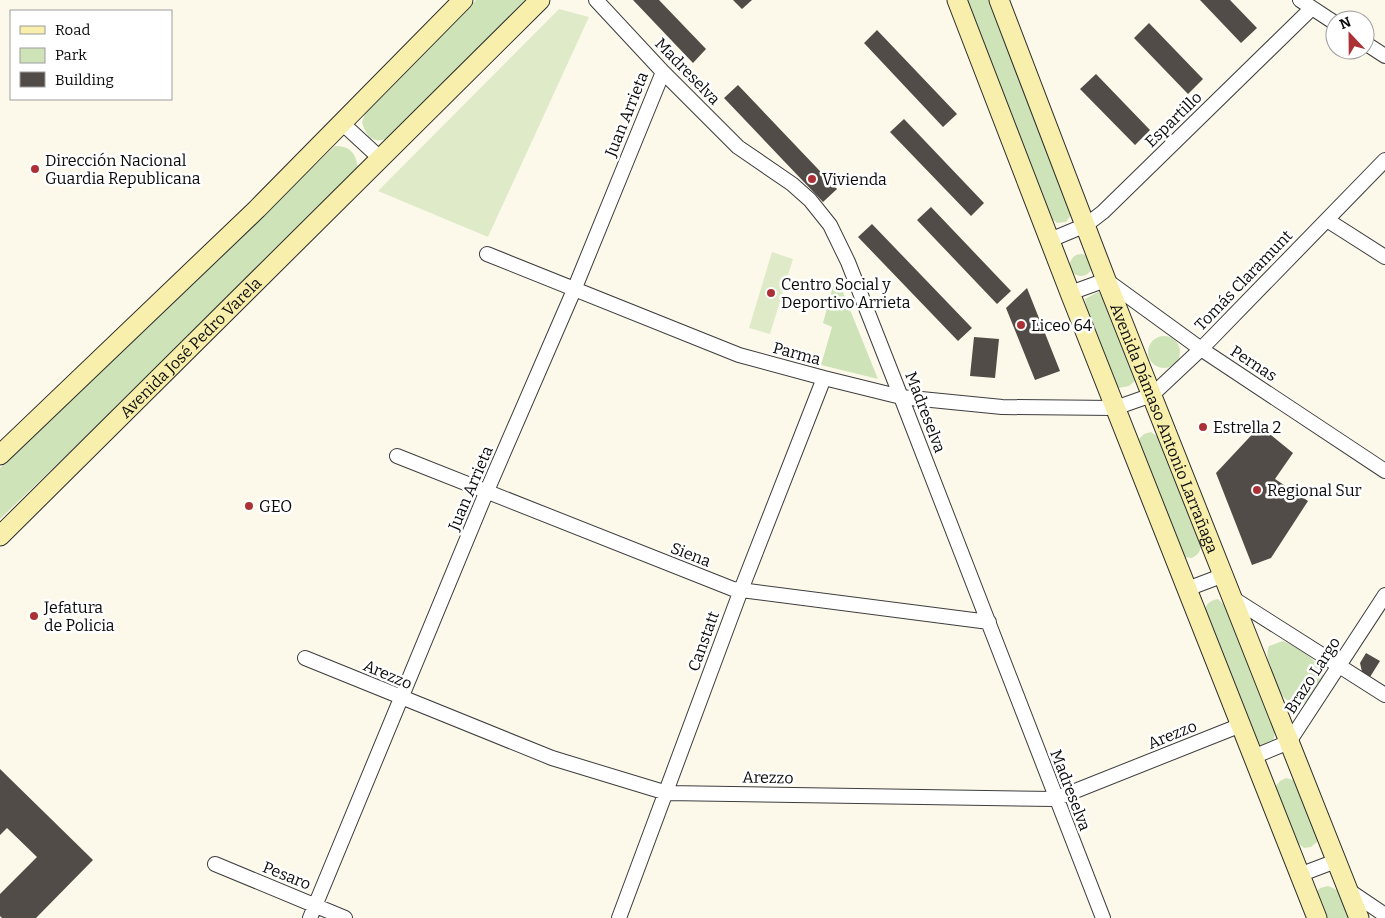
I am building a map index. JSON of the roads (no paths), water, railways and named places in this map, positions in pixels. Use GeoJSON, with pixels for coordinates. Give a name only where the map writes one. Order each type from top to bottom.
{"type":"FeatureCollection","features":[{"type":"Feature","properties":{"kind":"street"},"geometry":{"type":"LineString","coordinates":[[0,455],[257,210],[463,0]]}},
{"type":"Feature","properties":{"kind":"street","name":"Avenida José Pedro Varela"},"geometry":{"type":"LineString","coordinates":[[0,536],[540,0]]}},
{"type":"Feature","properties":{"kind":"street","name":"Madreselva"},"geometry":{"type":"LineString","coordinates":[[596,0],[663,72],[738,147],[792,184],[810,200],[830,226],[848,262],[902,397],[1055,799],[1103,918]]}},
{"type":"Feature","properties":{"kind":"street"},"geometry":{"type":"LineString","coordinates":[[958,0],[1070,293],[1317,918]]}},
{"type":"Feature","properties":{"kind":"street","name":"Avenida Dámaso Antonio Larrañaga"},"geometry":{"type":"LineString","coordinates":[[999,0],[1106,280],[1359,918]]}},
{"type":"Feature","properties":{"kind":"street"},"geometry":{"type":"LineString","coordinates":[[1306,4],[1325,16]]}},
{"type":"Feature","properties":{"kind":"street","name":"Espartillo"},"geometry":{"type":"LineString","coordinates":[[1050,240],[1086,225],[1306,4]]}},
{"type":"Feature","properties":{"kind":"street","name":"Juan Arrieta"},"geometry":{"type":"LineString","coordinates":[[313,912],[486,493],[574,290],[663,72]]}},
{"type":"Feature","properties":{"kind":"street"},"geometry":{"type":"LineString","coordinates":[[342,123],[381,159]]}},
{"type":"Feature","properties":{"kind":"street","name":"Tomás Claramunt"},"geometry":{"type":"LineString","coordinates":[[1115,408],[1152,395],[1201,349],[1385,160]]}},
{"type":"Feature","properties":{"kind":"street"},"geometry":{"type":"LineString","coordinates":[[1327,220],[1385,256]]}},
{"type":"Feature","properties":{"kind":"street","name":"Parma"},"geometry":{"type":"LineString","coordinates":[[487,254],[738,356],[824,378],[902,397],[1002,407],[1115,408]]}},
{"type":"Feature","properties":{"kind":"street"},"geometry":{"type":"LineString","coordinates":[[1070,293],[1106,280]]}},
{"type":"Feature","properties":{"kind":"street","name":"Pernas"},"geometry":{"type":"LineString","coordinates":[[1106,280],[1201,349],[1385,471]]}},
{"type":"Feature","properties":{"kind":"street","name":"Canstatt"},"geometry":{"type":"LineString","coordinates":[[619,918],[667,793],[740,590],[824,378]]}},
{"type":"Feature","properties":{"kind":"street","name":"Siena"},"geometry":{"type":"LineString","coordinates":[[397,456],[486,493],[733,589],[988,622]]}},
{"type":"Feature","properties":{"kind":"street"},"geometry":{"type":"LineString","coordinates":[[1187,589],[1224,575]]}},
{"type":"Feature","properties":{"kind":"street","name":"Brazo Largo"},"geometry":{"type":"LineString","coordinates":[[1289,742],[1385,595]]}},
{"type":"Feature","properties":{"kind":"street"},"geometry":{"type":"LineString","coordinates":[[1234,599],[1340,664],[1385,695]]}},
{"type":"Feature","properties":{"kind":"street","name":"Arezzo"},"geometry":{"type":"LineString","coordinates":[[305,658],[401,699],[552,758],[667,793],[1055,799],[1241,725]]}},
{"type":"Feature","properties":{"kind":"street"},"geometry":{"type":"LineString","coordinates":[[1253,757],[1289,742]]}},
{"type":"Feature","properties":{"kind":"street"},"geometry":{"type":"LineString","coordinates":[[1300,875],[1336,861]]}},
{"type":"Feature","properties":{"kind":"street","name":"Pesaro"},"geometry":{"type":"LineString","coordinates":[[215,864],[313,912],[345,918]]}},
{"type":"Feature","properties":{"kind":"street"},"geometry":{"type":"LineString","coordinates":[[1348,890],[1385,915]]}},
{"type":"Feature","properties":{"kind":"place","name":"Dirección Nacional Guardia Republicana"},"geometry":{"type":"Point","coordinates":[35,169]}},
{"type":"Feature","properties":{"kind":"place","name":"Vivienda"},"geometry":{"type":"Point","coordinates":[812,179]}},
{"type":"Feature","properties":{"kind":"place","name":"Centro Social y Deportivo Arrieta"},"geometry":{"type":"Point","coordinates":[771,293]}},
{"type":"Feature","properties":{"kind":"place","name":"Liceo 64"},"geometry":{"type":"Point","coordinates":[1021,325]}},
{"type":"Feature","properties":{"kind":"place","name":"Estrella 2"},"geometry":{"type":"Point","coordinates":[1203,427]}},
{"type":"Feature","properties":{"kind":"place","name":"Regional Sur"},"geometry":{"type":"Point","coordinates":[1257,490]}},
{"type":"Feature","properties":{"kind":"place","name":"GEO"},"geometry":{"type":"Point","coordinates":[249,506]}},
{"type":"Feature","properties":{"kind":"place","name":"Jefatura de Policia"},"geometry":{"type":"Point","coordinates":[34,616]}}]}
